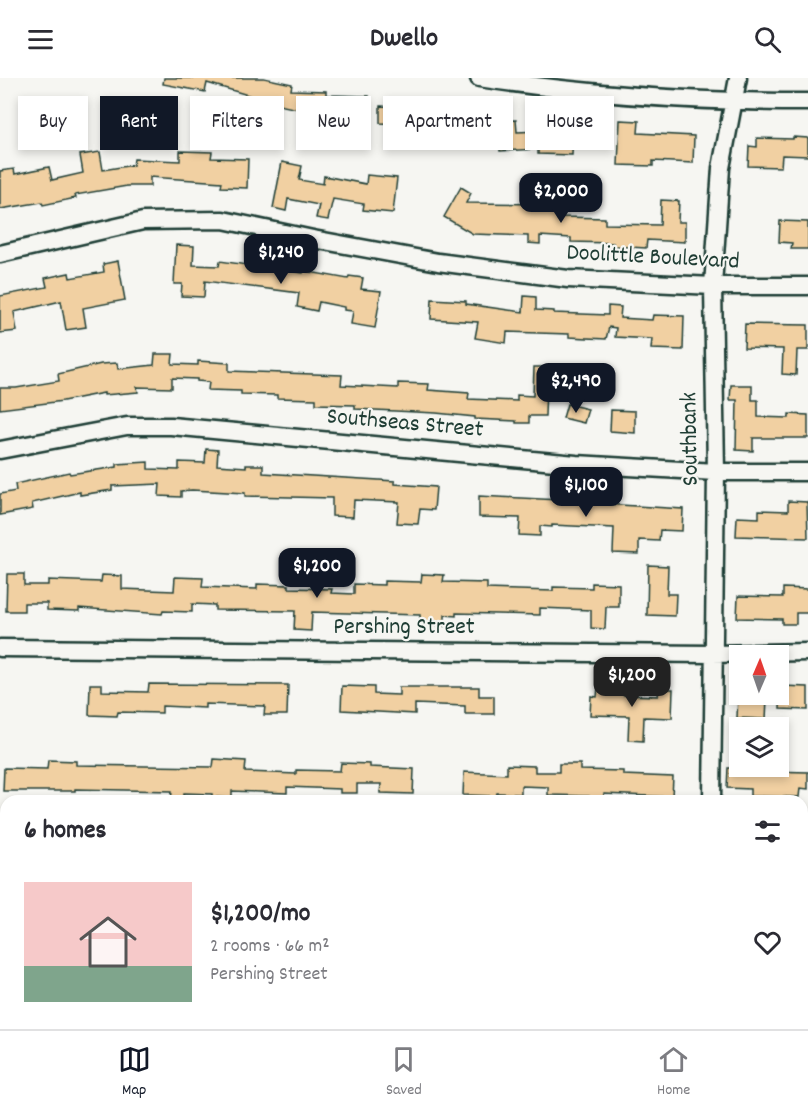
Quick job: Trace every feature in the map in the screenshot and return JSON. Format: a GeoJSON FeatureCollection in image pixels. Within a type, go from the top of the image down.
{"type":"FeatureCollection","features":[{"type":"Feature","properties":{"kind":"street"},"geometry":{"type":"LineString","coordinates":[[479,78],[594,93],[732,102],[808,102]]}},
{"type":"Feature","properties":{"kind":"street","name":"Southbank"},"geometry":{"type":"LineString","coordinates":[[712,795],[716,472],[713,286],[720,177],[738,78]]}},
{"type":"Feature","properties":{"kind":"street","name":"Doolittle Boulevard"},"geometry":{"type":"LineString","coordinates":[[0,254],[142,221],[223,220],[438,262],[568,279],[713,286],[808,286]]}},
{"type":"Feature","properties":{"kind":"street","name":"Southseas Street"},"geometry":{"type":"LineString","coordinates":[[0,450],[127,426],[171,426],[576,464],[716,472],[808,472]]}},
{"type":"Feature","properties":{"kind":"street","name":"Pershing Street"},"geometry":{"type":"LineString","coordinates":[[0,648],[712,654],[808,652]]}},
{"type":"Feature","properties":{"kind":"building"},"geometry":{"type":"Polygon","coordinates":[[[164,78],[264,78],[292,84],[291,90],[326,91],[326,95],[369,96],[296,96],[296,109],[284,106],[284,96],[252,96],[207,83],[205,92],[163,84],[164,78]]]}},
{"type":"Feature","properties":{"kind":"building"},"geometry":{"type":"Polygon","coordinates":[[[380,106],[383,106],[383,123],[380,123],[380,106]]]}},
{"type":"Feature","properties":{"kind":"building"},"geometry":{"type":"Polygon","coordinates":[[[513,120],[516,120],[517,132],[525,132],[525,150],[500,151],[513,150],[513,120]]]}},
{"type":"Feature","properties":{"kind":"building"},"geometry":{"type":"Polygon","coordinates":[[[620,120],[639,121],[638,133],[694,136],[693,163],[653,161],[653,166],[618,165],[620,120]]]}},
{"type":"Feature","properties":{"kind":"building"},"geometry":{"type":"Polygon","coordinates":[[[793,137],[808,138],[808,156],[782,155],[781,167],[748,166],[749,146],[757,147],[757,138],[793,139],[793,137]]]}},
{"type":"Feature","properties":{"kind":"building"},"geometry":{"type":"Polygon","coordinates":[[[538,150],[572,150],[572,155],[538,154],[538,150]]]}},
{"type":"Feature","properties":{"kind":"building"},"geometry":{"type":"Polygon","coordinates":[[[180,151],[212,152],[211,158],[248,159],[247,188],[221,187],[222,182],[150,177],[150,186],[127,186],[75,195],[76,198],[43,205],[42,202],[0,209],[0,171],[14,169],[15,174],[49,167],[52,180],[83,173],[80,155],[100,152],[103,170],[133,165],[134,159],[180,161],[180,151]]]}},
{"type":"Feature","properties":{"kind":"building"},"geometry":{"type":"Polygon","coordinates":[[[282,162],[302,166],[299,180],[323,184],[324,176],[366,184],[367,175],[397,178],[393,213],[363,210],[364,204],[333,199],[328,220],[316,218],[319,205],[288,199],[286,211],[273,208],[282,162]]]}},
{"type":"Feature","properties":{"kind":"building"},"geometry":{"type":"Polygon","coordinates":[[[461,187],[471,193],[466,203],[550,204],[549,210],[564,211],[563,217],[605,218],[605,224],[660,225],[661,200],[679,201],[678,222],[685,222],[685,242],[647,240],[646,248],[613,246],[613,243],[571,242],[571,238],[540,236],[540,244],[528,243],[528,236],[473,234],[444,217],[461,187]]]}},
{"type":"Feature","properties":{"kind":"building"},"geometry":{"type":"Polygon","coordinates":[[[780,221],[808,222],[808,249],[791,249],[792,243],[779,242],[780,221]]]}},
{"type":"Feature","properties":{"kind":"building"},"geometry":{"type":"Polygon","coordinates":[[[176,245],[194,246],[193,265],[219,266],[220,261],[348,279],[349,276],[363,278],[361,289],[381,291],[375,328],[351,324],[353,311],[344,310],[344,307],[319,302],[317,311],[297,307],[299,293],[205,281],[204,297],[181,296],[182,284],[174,284],[176,245]]]}},
{"type":"Feature","properties":{"kind":"building"},"geometry":{"type":"Polygon","coordinates":[[[118,261],[125,300],[83,308],[86,327],[66,330],[61,301],[14,312],[17,331],[0,333],[0,296],[47,287],[45,278],[69,273],[70,278],[104,272],[103,264],[118,261]]]}},
{"type":"Feature","properties":{"kind":"building"},"geometry":{"type":"Polygon","coordinates":[[[524,296],[536,297],[536,310],[554,311],[554,313],[608,315],[608,306],[621,307],[620,318],[652,320],[653,315],[684,316],[683,350],[651,349],[652,339],[615,337],[616,328],[609,327],[606,339],[569,337],[569,334],[507,332],[506,343],[475,338],[478,322],[431,319],[432,299],[466,301],[466,304],[523,312],[524,296]]]}},
{"type":"Feature","properties":{"kind":"building"},"geometry":{"type":"Polygon","coordinates":[[[745,324],[808,325],[808,350],[797,350],[796,375],[782,374],[783,349],[744,348],[745,324]]]}},
{"type":"Feature","properties":{"kind":"building"},"geometry":{"type":"Polygon","coordinates":[[[155,354],[173,354],[172,364],[198,365],[198,361],[229,363],[229,371],[342,375],[341,385],[398,388],[398,383],[429,384],[428,390],[469,393],[468,399],[517,401],[517,395],[533,396],[534,367],[556,367],[555,386],[546,386],[545,416],[529,416],[529,423],[436,413],[355,409],[355,405],[316,404],[316,399],[277,398],[277,395],[208,390],[209,382],[172,378],[172,388],[137,387],[138,392],[104,395],[104,393],[0,409],[0,388],[16,388],[59,381],[58,374],[101,364],[117,363],[118,369],[154,365],[155,354]]]}},
{"type":"Feature","properties":{"kind":"building"},"geometry":{"type":"Polygon","coordinates":[[[731,385],[752,385],[752,400],[758,400],[758,417],[789,418],[789,414],[808,415],[808,438],[753,438],[753,451],[736,450],[737,400],[730,400],[731,385]]]}},
{"type":"Feature","properties":{"kind":"building"},"geometry":{"type":"Polygon","coordinates":[[[567,404],[588,409],[584,423],[563,418],[567,404]]]}},
{"type":"Feature","properties":{"kind":"building"},"geometry":{"type":"Polygon","coordinates":[[[611,410],[635,411],[635,433],[610,431],[611,410]]]}},
{"type":"Feature","properties":{"kind":"building"},"geometry":{"type":"Polygon","coordinates":[[[206,449],[218,450],[217,465],[246,467],[246,465],[263,465],[263,473],[395,481],[395,484],[436,487],[434,510],[420,509],[418,524],[397,523],[399,502],[354,500],[353,517],[332,516],[332,498],[245,496],[245,493],[192,490],[181,491],[181,497],[159,496],[160,484],[112,486],[112,490],[80,495],[80,492],[32,503],[33,509],[0,515],[0,494],[16,491],[15,484],[69,472],[70,474],[117,467],[117,464],[148,462],[148,469],[179,470],[179,462],[205,463],[206,449]]]}},
{"type":"Feature","properties":{"kind":"building"},"geometry":{"type":"Polygon","coordinates":[[[561,490],[573,491],[573,502],[683,509],[682,531],[660,530],[659,541],[639,540],[639,554],[613,553],[614,528],[552,525],[552,527],[540,526],[540,536],[519,535],[520,518],[479,517],[479,496],[560,500],[561,490]]]}},
{"type":"Feature","properties":{"kind":"building"},"geometry":{"type":"Polygon","coordinates":[[[788,501],[807,502],[808,538],[736,536],[737,517],[759,518],[759,510],[788,511],[788,501]]]}},
{"type":"Feature","properties":{"kind":"building"},"geometry":{"type":"Polygon","coordinates":[[[648,565],[668,566],[667,594],[676,594],[675,616],[647,615],[648,565]]]}},
{"type":"Feature","properties":{"kind":"building"},"geometry":{"type":"Polygon","coordinates":[[[7,574],[24,574],[24,585],[48,585],[48,580],[101,582],[102,575],[122,576],[122,589],[174,591],[175,577],[203,578],[202,587],[257,589],[257,584],[289,585],[289,588],[332,589],[331,593],[354,594],[354,584],[384,585],[384,581],[421,582],[422,574],[444,575],[443,582],[487,583],[487,589],[553,591],[553,587],[592,588],[592,583],[619,584],[619,607],[606,607],[605,629],[591,628],[591,610],[540,608],[540,615],[456,613],[456,616],[445,615],[445,626],[420,625],[420,615],[312,612],[311,631],[294,630],[295,611],[215,610],[215,605],[192,604],[192,612],[163,611],[162,614],[79,608],[79,611],[47,610],[47,603],[24,603],[24,611],[6,611],[7,574]]]}},
{"type":"Feature","properties":{"kind":"building"},"geometry":{"type":"Polygon","coordinates":[[[783,588],[808,589],[808,613],[796,613],[796,624],[782,624],[782,619],[737,618],[738,596],[783,597],[783,588]]]}},
{"type":"Feature","properties":{"kind":"building"},"geometry":{"type":"Polygon","coordinates":[[[90,684],[102,684],[102,691],[148,692],[149,684],[288,685],[287,715],[264,715],[265,706],[205,704],[205,708],[162,706],[162,713],[118,712],[117,716],[89,715],[90,684]]]}},
{"type":"Feature","properties":{"kind":"building"},"geometry":{"type":"Polygon","coordinates":[[[342,686],[374,687],[374,694],[399,695],[399,687],[479,687],[479,696],[494,696],[494,714],[465,714],[465,706],[415,704],[415,714],[341,710],[342,686]]]}},
{"type":"Feature","properties":{"kind":"building"},"geometry":{"type":"Polygon","coordinates":[[[789,686],[808,687],[808,710],[780,709],[780,705],[789,705],[789,686]]]}},
{"type":"Feature","properties":{"kind":"building"},"geometry":{"type":"Polygon","coordinates":[[[598,687],[623,687],[623,695],[658,696],[659,689],[673,689],[672,718],[644,717],[643,741],[628,740],[629,716],[590,715],[591,696],[597,697],[598,687]]]}},
{"type":"Feature","properties":{"kind":"building"},"geometry":{"type":"Polygon","coordinates":[[[738,705],[767,705],[766,717],[737,717],[738,705]]]}},
{"type":"Feature","properties":{"kind":"building"},"geometry":{"type":"Polygon","coordinates":[[[214,759],[246,761],[245,772],[296,774],[296,770],[340,771],[341,763],[414,769],[413,794],[380,793],[381,784],[357,784],[357,793],[340,793],[340,789],[287,787],[287,793],[232,791],[232,795],[184,793],[184,795],[172,795],[172,791],[75,789],[75,791],[3,791],[4,768],[47,769],[48,760],[76,761],[76,765],[213,767],[214,759]]]}},
{"type":"Feature","properties":{"kind":"building"},"geometry":{"type":"Polygon","coordinates":[[[559,764],[580,764],[580,770],[623,771],[623,775],[673,777],[672,795],[548,795],[548,787],[521,786],[521,794],[463,795],[464,772],[507,774],[507,765],[535,766],[535,772],[559,772],[559,764]]]}},
{"type":"Feature","properties":{"kind":"building"},"geometry":{"type":"Polygon","coordinates":[[[728,768],[729,777],[789,777],[789,772],[808,772],[808,789],[800,788],[799,795],[750,795],[750,789],[727,788],[728,768]]]}}]}
